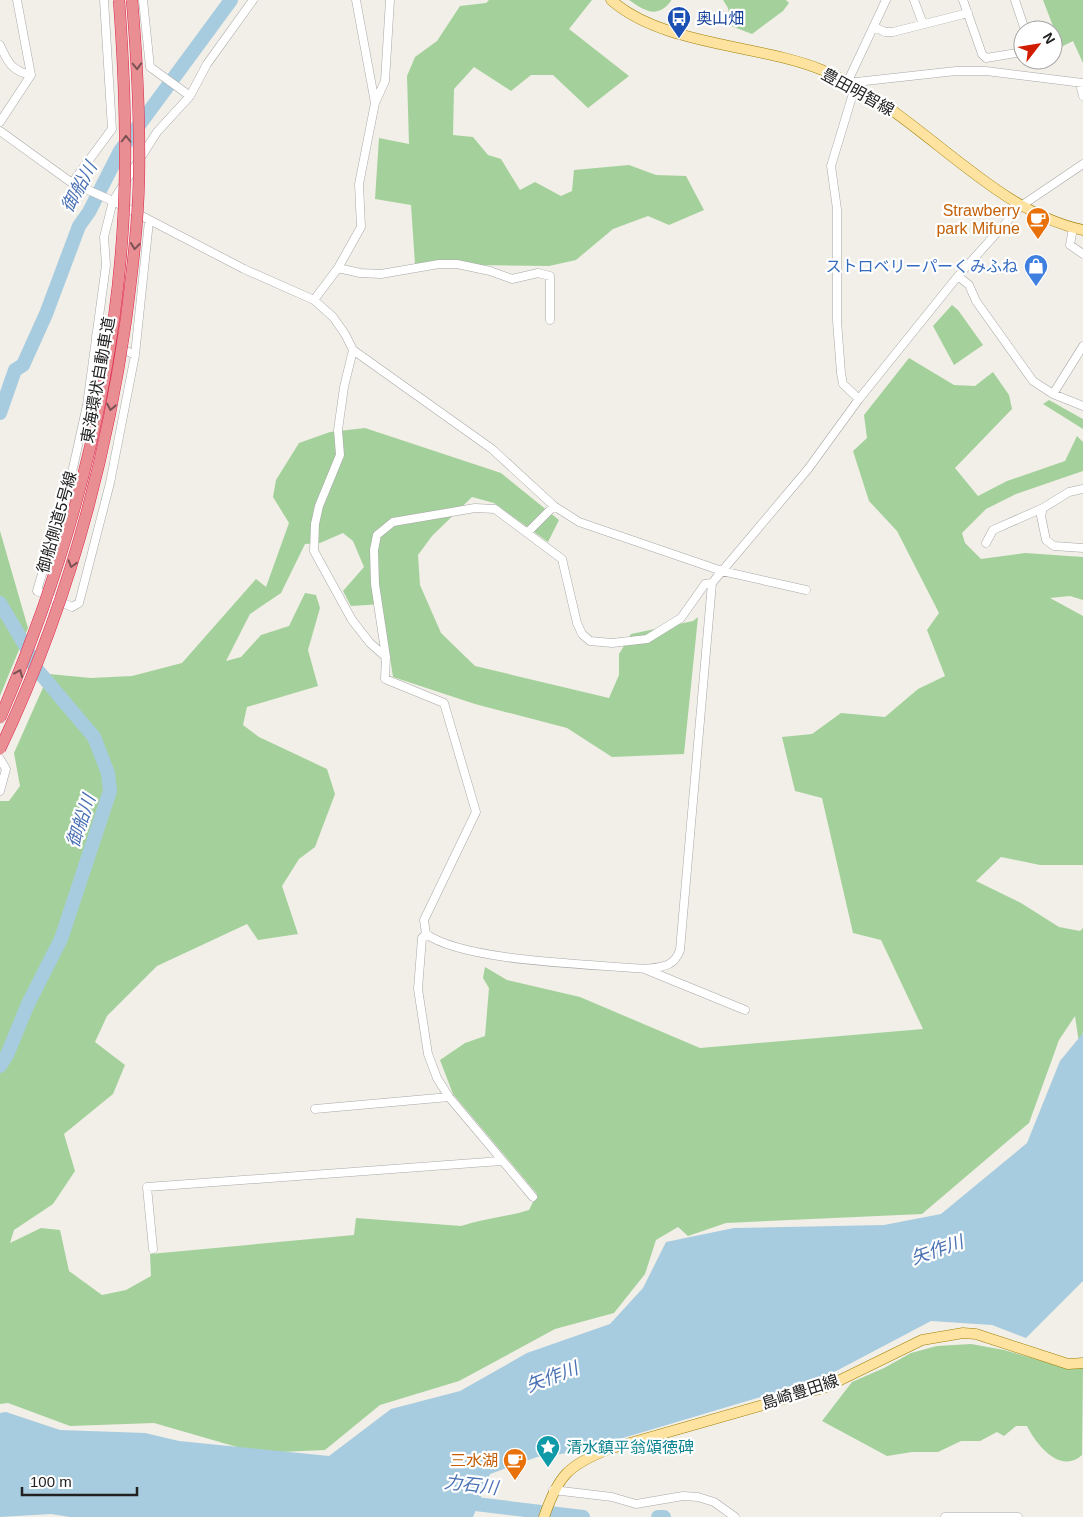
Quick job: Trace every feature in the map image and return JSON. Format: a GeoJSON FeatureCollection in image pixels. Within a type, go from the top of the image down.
{"type":"FeatureCollection","features":[{"type":"Feature","properties":{"kind":"highway","name":"東海環状自動車道"},"geometry":{"type":"LineString","coordinates":[[0,718],[32,640],[58,565],[86,462],[104,376],[116,292],[124,208],[126,86],[119,0]]}},
{"type":"Feature","properties":{"kind":"highway","name":"東海環状自動車道"},"geometry":{"type":"LineString","coordinates":[[0,749],[47,638],[70,570],[99,466],[117,377],[132,275],[139,178],[139,106],[132,0]]}},
{"type":"Feature","properties":{"kind":"main road","name":"豊田明智線"},"geometry":{"type":"LineString","coordinates":[[611,0],[646,22],[724,44],[772,54],[822,70],[888,105],[1021,206],[1078,229]]}},
{"type":"Feature","properties":{"kind":"main road","name":"島崎豊田線"},"geometry":{"type":"LineString","coordinates":[[544,1517],[553,1491],[568,1471],[586,1458],[609,1449],[826,1387],[922,1340],[964,1333],[976,1334],[1068,1364],[1083,1363]]}},
{"type":"Feature","properties":{"kind":"street"},"geometry":{"type":"LineString","coordinates":[[0,122],[31,75],[16,0]]}},
{"type":"Feature","properties":{"kind":"street"},"geometry":{"type":"LineString","coordinates":[[72,183],[112,129],[104,0]]}},
{"type":"Feature","properties":{"kind":"street"},"geometry":{"type":"LineString","coordinates":[[143,0],[150,67],[187,95]]}},
{"type":"Feature","properties":{"kind":"street","name":"御船側道5号線"},"geometry":{"type":"LineString","coordinates":[[148,221],[135,355],[110,483],[79,604],[72,607],[37,591],[72,468],[87,405],[106,265],[104,237],[111,201],[157,132],[187,95],[253,0]]}},
{"type":"Feature","properties":{"kind":"street"},"geometry":{"type":"LineString","coordinates":[[356,0],[375,103]]}},
{"type":"Feature","properties":{"kind":"street"},"geometry":{"type":"LineString","coordinates":[[314,300],[338,268],[361,227],[359,184],[375,103],[385,81],[390,0]]}},
{"type":"Feature","properties":{"kind":"street"},"geometry":{"type":"LineString","coordinates":[[859,399],[843,384],[841,373],[837,321],[837,209],[831,166],[851,85],[886,0]]}},
{"type":"Feature","properties":{"kind":"street"},"geometry":{"type":"LineString","coordinates":[[914,0],[923,24]]}},
{"type":"Feature","properties":{"kind":"street"},"geometry":{"type":"LineString","coordinates":[[963,0],[982,54],[986,58],[1013,54]]}},
{"type":"Feature","properties":{"kind":"street"},"geometry":{"type":"LineString","coordinates":[[1014,0],[1021,20]]}},
{"type":"Feature","properties":{"kind":"street"},"geometry":{"type":"LineString","coordinates":[[874,27],[884,32],[892,32],[968,13]]}},
{"type":"Feature","properties":{"kind":"street"},"geometry":{"type":"LineString","coordinates":[[108,49],[146,40]]}},
{"type":"Feature","properties":{"kind":"street"},"geometry":{"type":"LineString","coordinates":[[0,46],[12,66],[19,73],[31,75]]}},
{"type":"Feature","properties":{"kind":"street"},"geometry":{"type":"LineString","coordinates":[[851,85],[956,71],[986,72],[1081,84],[1083,96]]}},
{"type":"Feature","properties":{"kind":"street"},"geometry":{"type":"LineString","coordinates":[[0,131],[72,183],[244,269],[314,300],[333,317],[353,350],[492,449],[554,506],[579,522],[722,570],[806,590]]}},
{"type":"Feature","properties":{"kind":"street"},"geometry":{"type":"LineString","coordinates":[[712,583],[705,584],[681,618],[648,639],[612,643],[590,641],[582,634],[577,623],[562,559],[495,509],[475,508],[392,522],[377,535],[374,550],[375,584],[386,657],[385,680],[444,703],[476,812],[424,920],[426,934],[437,942],[493,956],[645,969],[671,964],[677,958],[680,950],[712,583],[808,469],[859,399],[958,276],[1021,206],[1083,164]]}},
{"type":"Feature","properties":{"kind":"street"},"geometry":{"type":"LineString","coordinates":[[1078,229],[1070,246],[1083,254]]}},
{"type":"Feature","properties":{"kind":"street"},"geometry":{"type":"LineString","coordinates":[[338,268],[360,274],[380,274],[439,264],[457,264],[490,271],[512,279],[538,273],[550,276],[550,320]]}},
{"type":"Feature","properties":{"kind":"street"},"geometry":{"type":"LineString","coordinates":[[958,276],[969,285],[976,301],[1034,381],[1053,394],[1083,406]]}},
{"type":"Feature","properties":{"kind":"street"},"geometry":{"type":"LineString","coordinates":[[96,336],[135,355]]}},
{"type":"Feature","properties":{"kind":"street"},"geometry":{"type":"LineString","coordinates":[[1053,394],[1083,346]]}},
{"type":"Feature","properties":{"kind":"street"},"geometry":{"type":"LineString","coordinates":[[353,350],[344,387],[338,430],[340,455],[315,524],[314,550],[352,620],[370,643],[386,657]]}},
{"type":"Feature","properties":{"kind":"street"},"geometry":{"type":"LineString","coordinates":[[72,468],[110,483]]}},
{"type":"Feature","properties":{"kind":"street"},"geometry":{"type":"LineString","coordinates":[[986,543],[994,530],[1043,508],[1070,492],[1083,489]]}},
{"type":"Feature","properties":{"kind":"street"},"geometry":{"type":"LineString","coordinates":[[527,533],[554,506]]}},
{"type":"Feature","properties":{"kind":"street"},"geometry":{"type":"LineString","coordinates":[[1043,508],[1041,516],[1046,540],[1054,546],[1083,548]]}},
{"type":"Feature","properties":{"kind":"street"},"geometry":{"type":"LineString","coordinates":[[0,759],[6,770],[0,790]]}},
{"type":"Feature","properties":{"kind":"street"},"geometry":{"type":"LineString","coordinates":[[426,934],[422,938],[418,989],[428,1054],[437,1078],[449,1098],[533,1197]]}},
{"type":"Feature","properties":{"kind":"street"},"geometry":{"type":"LineString","coordinates":[[645,969],[745,1010]]}},
{"type":"Feature","properties":{"kind":"street"},"geometry":{"type":"LineString","coordinates":[[314,1109],[449,1098]]}},
{"type":"Feature","properties":{"kind":"street"},"geometry":{"type":"LineString","coordinates":[[153,1249],[147,1187],[501,1161]]}},
{"type":"Feature","properties":{"kind":"street"},"geometry":{"type":"LineString","coordinates":[[553,1491],[612,1497],[636,1504],[683,1496],[698,1497],[714,1502],[735,1517]]}},
{"type":"Feature","properties":{"kind":"street"},"geometry":{"type":"LineString","coordinates":[[945,1517],[1018,1517]]}},
{"type":"Feature","properties":{"kind":"green space"},"geometry":{"type":"Polygon","coordinates":[[[489,0],[592,0],[569,29],[629,76],[588,108],[553,75],[531,75],[511,91],[474,67],[454,89],[453,135],[473,137],[488,155],[501,159],[520,190],[535,182],[561,196],[572,191],[574,170],[629,165],[656,175],[686,176],[704,210],[669,225],[648,216],[613,229],[576,260],[549,266],[415,264],[411,205],[375,199],[379,138],[409,144],[407,76],[415,57],[437,41],[460,6],[486,3],[489,0]]]}},
{"type":"Feature","properties":{"kind":"green space"},"geometry":{"type":"Polygon","coordinates":[[[629,0],[671,1],[661,10],[651,11],[629,0]]]}},
{"type":"Feature","properties":{"kind":"green space"},"geometry":{"type":"Polygon","coordinates":[[[723,0],[786,0],[789,3],[783,11],[752,34],[731,26],[728,8],[723,0]]]}},
{"type":"Feature","properties":{"kind":"green space"},"geometry":{"type":"Polygon","coordinates":[[[1043,0],[1083,0],[1083,63],[1073,41],[1063,46],[1063,20],[1051,20],[1043,0]]]}},
{"type":"Feature","properties":{"kind":"green space"},"geometry":{"type":"Polygon","coordinates":[[[952,305],[958,310],[983,345],[954,365],[933,326],[952,305]]]}},
{"type":"Feature","properties":{"kind":"green space"},"geometry":{"type":"Polygon","coordinates":[[[909,358],[954,385],[975,386],[993,372],[1009,395],[1012,409],[955,468],[978,496],[1007,481],[1065,461],[1077,436],[1083,442],[1083,471],[1016,494],[986,509],[962,533],[965,543],[981,559],[1025,553],[1083,557],[1083,600],[1070,596],[1050,598],[1083,616],[1083,865],[1040,865],[1001,857],[976,881],[1021,903],[1059,927],[1080,931],[1083,928],[1083,1032],[1079,1043],[1075,1016],[1059,1040],[1029,1123],[922,1214],[726,1223],[688,1236],[678,1227],[656,1240],[645,1274],[614,1313],[555,1329],[459,1381],[380,1405],[325,1450],[258,1453],[154,1423],[70,1426],[8,1403],[0,1404],[0,801],[9,801],[20,786],[14,753],[49,674],[91,678],[132,676],[182,663],[256,579],[266,587],[289,523],[273,497],[276,480],[299,443],[330,432],[365,428],[501,473],[559,520],[548,542],[494,503],[472,497],[432,536],[418,555],[420,585],[441,633],[475,666],[609,698],[619,675],[619,654],[631,634],[693,621],[698,617],[684,754],[612,757],[567,728],[475,704],[393,677],[382,604],[351,606],[343,591],[364,567],[353,541],[343,533],[320,543],[305,544],[281,593],[250,614],[226,661],[241,657],[261,635],[289,626],[305,593],[316,595],[320,608],[308,650],[318,686],[247,707],[243,725],[259,737],[327,769],[335,794],[315,847],[299,859],[282,886],[298,934],[258,940],[247,924],[157,966],[107,1016],[95,1042],[125,1065],[113,1094],[64,1134],[75,1171],[53,1204],[14,1230],[10,1243],[41,1228],[60,1230],[69,1271],[102,1295],[126,1290],[151,1276],[150,1254],[354,1235],[356,1218],[461,1226],[529,1210],[537,1194],[453,1094],[440,1060],[465,1043],[485,1036],[489,988],[483,978],[485,967],[507,980],[580,997],[700,1048],[923,1029],[881,940],[853,933],[822,798],[795,791],[782,737],[812,734],[841,713],[885,717],[918,689],[945,676],[927,630],[939,613],[897,531],[869,501],[853,451],[867,438],[864,415],[909,358]]]}},
{"type":"Feature","properties":{"kind":"green space"},"geometry":{"type":"Polygon","coordinates":[[[1049,400],[1083,419],[1083,429],[1043,404],[1049,400]]]}},
{"type":"Feature","properties":{"kind":"green space"},"geometry":{"type":"Polygon","coordinates":[[[0,531],[28,628],[0,696],[0,602],[2,600],[0,595],[0,531]]]}},
{"type":"Feature","properties":{"kind":"green space"},"geometry":{"type":"Polygon","coordinates":[[[971,1344],[1004,1350],[1067,1368],[1083,1368],[1082,1455],[1074,1460],[1065,1461],[1057,1459],[1050,1455],[1036,1441],[1027,1426],[1016,1426],[1004,1436],[997,1432],[980,1441],[961,1441],[938,1452],[912,1452],[887,1456],[822,1421],[852,1382],[884,1368],[911,1353],[937,1346],[971,1344]]]}},
{"type":"Feature","properties":{"kind":"water","name":"矢作川"},"geometry":{"type":"Polygon","coordinates":[[[1083,1033],[1083,1281],[1026,1338],[992,1325],[931,1321],[821,1379],[576,1452],[537,1457],[490,1474],[473,1517],[70,1517],[51,1514],[0,1517],[0,1413],[6,1412],[60,1430],[145,1433],[179,1441],[329,1456],[391,1409],[460,1391],[527,1353],[610,1324],[643,1288],[666,1242],[734,1228],[884,1225],[941,1214],[1027,1143],[1060,1061],[1083,1033]]]}},
{"type":"Feature","properties":{"kind":"waterway","name":"御船川"},"geometry":{"type":"LineString","coordinates":[[0,413],[15,370],[23,365],[46,314],[79,226],[89,212],[120,151],[231,0]]}},
{"type":"Feature","properties":{"kind":"waterway","name":"御船川"},"geometry":{"type":"LineString","coordinates":[[0,603],[26,647],[34,666],[94,737],[108,773],[110,791],[61,939],[28,1004],[7,1055],[0,1066]]}},
{"type":"Feature","properties":{"kind":"waterway","name":"力石川"},"geometry":{"type":"LineString","coordinates":[[459,1502],[583,1517]]}},
{"type":"Feature","properties":{"kind":"waterway","name":"力石川"},"geometry":{"type":"LineString","coordinates":[[658,1517],[664,1517]]}},
{"type":"Feature","properties":{"kind":"place","name":"奥山畑"},"geometry":{"type":"Point","coordinates":[679,39]}},
{"type":"Feature","properties":{"kind":"place","name":"Strawberry park Mifune"},"geometry":{"type":"Point","coordinates":[1038,240]}},
{"type":"Feature","properties":{"kind":"place","name":"ストロベリーパーくみふね"},"geometry":{"type":"Point","coordinates":[1036,287]}},
{"type":"Feature","properties":{"kind":"place","name":"清水鎮平翁頌徳碑"},"geometry":{"type":"Point","coordinates":[548,1468]}},
{"type":"Feature","properties":{"kind":"place","name":"三水湖"},"geometry":{"type":"Point","coordinates":[515,1481]}}]}
